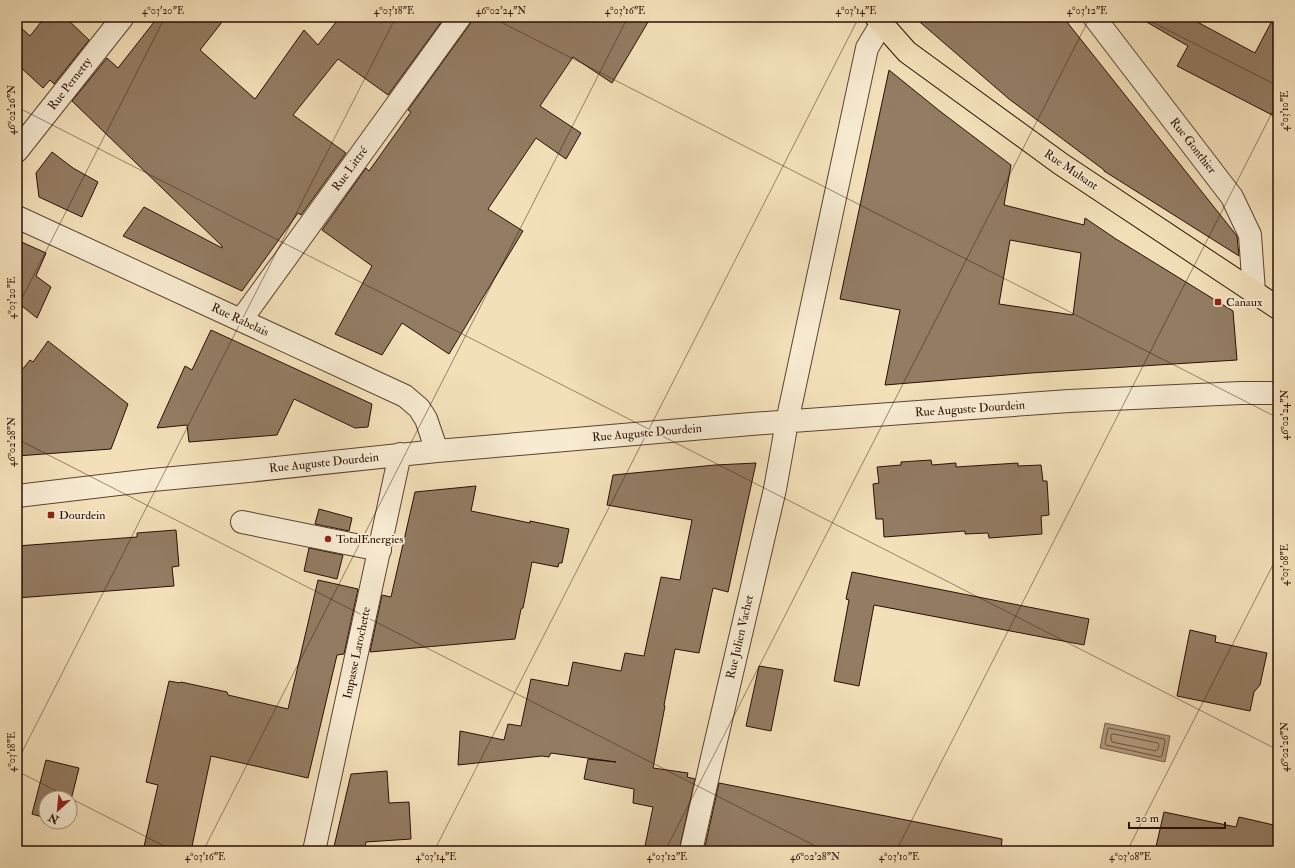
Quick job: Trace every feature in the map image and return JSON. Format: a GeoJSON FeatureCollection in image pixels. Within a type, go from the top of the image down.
{"type":"FeatureCollection","features":[{"type":"Feature","properties":{"kind":"main road","name":"Rue Mulsant"},"geometry":{"type":"LineString","coordinates":[[879,20],[908,52],[1062,164],[1278,308]]}},
{"type":"Feature","properties":{"kind":"street","name":"Rue Pernetty"},"geometry":{"type":"LineString","coordinates":[[17,151],[123,17]]}},
{"type":"Feature","properties":{"kind":"street","name":"Rue Littré"},"geometry":{"type":"LineString","coordinates":[[241,320],[460,17]]}},
{"type":"Feature","properties":{"kind":"street","name":"Rue Gonthier"},"geometry":{"type":"LineString","coordinates":[[1094,17],[1232,197],[1250,235],[1254,292]]}},
{"type":"Feature","properties":{"kind":"street","name":"Rue Julien Vachet"},"geometry":{"type":"LineString","coordinates":[[691,851],[775,489],[787,422],[867,48],[879,20]]}},
{"type":"Feature","properties":{"kind":"street","name":"Rue Rabelais"},"geometry":{"type":"LineString","coordinates":[[17,217],[405,396],[419,408],[426,419],[437,450]]}},
{"type":"Feature","properties":{"kind":"street","name":"Rue Auguste Dourdein"},"geometry":{"type":"LineString","coordinates":[[17,496],[152,480],[437,450],[751,424],[1069,401],[1241,393],[1278,393]]}},
{"type":"Feature","properties":{"kind":"street","name":"Impasse Larochette"},"geometry":{"type":"LineString","coordinates":[[314,851],[400,454]]}},
{"type":"Feature","properties":{"kind":"street"},"geometry":{"type":"LineString","coordinates":[[242,522],[380,550]]}},
{"type":"Feature","properties":{"kind":"water"},"geometry":{"type":"Polygon","coordinates":[[[1105,723],[1170,736],[1165,762],[1100,748],[1105,723]]]}},
{"type":"Feature","properties":{"kind":"building"},"geometry":{"type":"Polygon","coordinates":[[[45,17],[65,17],[89,40],[54,84],[50,80],[43,88],[17,64],[17,24],[30,36],[45,17]]]}},
{"type":"Feature","properties":{"kind":"building"},"geometry":{"type":"Polygon","coordinates":[[[158,17],[226,17],[200,50],[255,99],[304,30],[318,45],[340,17],[445,17],[388,95],[338,59],[293,115],[346,153],[301,215],[298,213],[242,291],[123,236],[144,207],[222,248],[222,246],[72,101],[107,58],[118,68],[158,17]]]}},
{"type":"Feature","properties":{"kind":"building"},"geometry":{"type":"Polygon","coordinates":[[[472,17],[651,17],[612,83],[573,57],[540,106],[581,133],[566,159],[536,138],[488,209],[523,231],[449,354],[402,323],[382,355],[335,334],[372,266],[322,230],[366,168],[369,171],[411,112],[408,110],[470,24],[472,17]]]}},
{"type":"Feature","properties":{"kind":"building"},"geometry":{"type":"Polygon","coordinates":[[[914,17],[1063,17],[1237,236],[1239,256],[1104,171],[1009,99],[914,17]]]}},
{"type":"Feature","properties":{"kind":"building"},"geometry":{"type":"Polygon","coordinates":[[[1138,17],[1188,17],[1255,53],[1274,17],[1278,17],[1278,118],[1177,66],[1188,46],[1138,17]]]}},
{"type":"Feature","properties":{"kind":"building"},"geometry":{"type":"Polygon","coordinates":[[[889,70],[1011,165],[1004,205],[1084,225],[1085,218],[1116,239],[1233,311],[1237,360],[1031,373],[885,385],[900,310],[840,299],[889,70]],[[1010,240],[999,304],[1073,315],[1081,253],[1010,240]]]}},
{"type":"Feature","properties":{"kind":"building"},"geometry":{"type":"Polygon","coordinates":[[[52,152],[73,168],[98,182],[82,217],[39,197],[36,173],[52,152]]]}},
{"type":"Feature","properties":{"kind":"building"},"geometry":{"type":"Polygon","coordinates":[[[17,240],[46,253],[36,276],[51,287],[37,318],[22,306],[17,318],[17,240]]]}},
{"type":"Feature","properties":{"kind":"building"},"geometry":{"type":"Polygon","coordinates":[[[211,330],[372,404],[368,427],[355,428],[294,399],[277,435],[189,442],[187,425],[157,428],[185,366],[192,370],[211,330]]]}},
{"type":"Feature","properties":{"kind":"building"},"geometry":{"type":"Polygon","coordinates":[[[48,341],[128,404],[111,449],[17,456],[17,376],[30,360],[33,362],[48,341]]]}},
{"type":"Feature","properties":{"kind":"building"},"geometry":{"type":"Polygon","coordinates":[[[931,460],[932,465],[956,463],[956,467],[1018,463],[1018,466],[1041,465],[1043,481],[1047,481],[1049,515],[1041,516],[1042,534],[989,538],[988,533],[965,534],[965,531],[884,537],[883,519],[876,519],[873,484],[879,483],[877,467],[901,465],[901,462],[931,460]]]}},
{"type":"Feature","properties":{"kind":"building"},"geometry":{"type":"Polygon","coordinates":[[[756,463],[728,592],[713,588],[699,653],[675,649],[653,768],[688,773],[687,777],[695,779],[679,851],[644,851],[653,807],[633,803],[634,789],[584,779],[588,759],[616,762],[551,753],[549,757],[542,756],[458,765],[460,731],[504,740],[508,724],[521,726],[531,679],[568,686],[573,662],[621,671],[625,653],[644,656],[661,577],[680,580],[692,520],[607,505],[613,475],[715,465],[756,463]]]}},
{"type":"Feature","properties":{"kind":"building"},"geometry":{"type":"Polygon","coordinates":[[[476,486],[471,511],[569,529],[562,563],[559,563],[558,567],[532,562],[515,639],[370,652],[382,595],[391,597],[415,492],[476,486]]]}},
{"type":"Feature","properties":{"kind":"building"},"geometry":{"type":"Polygon","coordinates":[[[319,509],[352,518],[349,531],[315,524],[319,509]]]}},
{"type":"Feature","properties":{"kind":"building"},"geometry":{"type":"Polygon","coordinates":[[[176,530],[179,566],[172,567],[174,586],[17,598],[17,546],[137,537],[137,533],[176,530]]]}},
{"type":"Feature","properties":{"kind":"building"},"geometry":{"type":"Polygon","coordinates":[[[309,548],[343,555],[337,579],[304,571],[309,548]]]}},
{"type":"Feature","properties":{"kind":"building"},"geometry":{"type":"Polygon","coordinates":[[[852,572],[1089,619],[1084,645],[874,605],[859,686],[834,681],[849,600],[846,599],[852,572]]]}},
{"type":"Feature","properties":{"kind":"building"},"geometry":{"type":"Polygon","coordinates":[[[318,580],[358,589],[344,654],[337,655],[308,778],[211,756],[191,851],[143,851],[158,785],[146,782],[169,681],[181,682],[227,692],[228,695],[288,709],[318,580]]]}},
{"type":"Feature","properties":{"kind":"building"},"geometry":{"type":"Polygon","coordinates":[[[1190,630],[1216,636],[1215,642],[1267,653],[1260,685],[1254,692],[1250,711],[1177,696],[1190,630]]]}},
{"type":"Feature","properties":{"kind":"building"},"geometry":{"type":"Polygon","coordinates":[[[759,666],[783,670],[771,731],[746,726],[759,666]]]}},
{"type":"Feature","properties":{"kind":"building"},"geometry":{"type":"Polygon","coordinates":[[[46,760],[79,768],[74,790],[38,790],[46,760]]]}},
{"type":"Feature","properties":{"kind":"building"},"geometry":{"type":"Polygon","coordinates":[[[387,771],[389,803],[409,802],[411,839],[366,842],[364,851],[333,851],[351,774],[387,771]]]}},
{"type":"Feature","properties":{"kind":"building"},"geometry":{"type":"Polygon","coordinates":[[[719,783],[1002,839],[1001,851],[704,851],[719,783]]]}},
{"type":"Feature","properties":{"kind":"building"},"geometry":{"type":"Polygon","coordinates":[[[38,791],[38,816],[32,814],[38,791]]]}},
{"type":"Feature","properties":{"kind":"building"},"geometry":{"type":"Polygon","coordinates":[[[1164,812],[1236,827],[1239,817],[1278,826],[1278,851],[1155,851],[1164,812]]]}},
{"type":"Feature","properties":{"kind":"place","name":"Canaux"},"geometry":{"type":"Point","coordinates":[1218,302]}},
{"type":"Feature","properties":{"kind":"place","name":"Dourdein"},"geometry":{"type":"Point","coordinates":[51,515]}},
{"type":"Feature","properties":{"kind":"place","name":"TotalEnergies"},"geometry":{"type":"Point","coordinates":[328,539]}}]}
